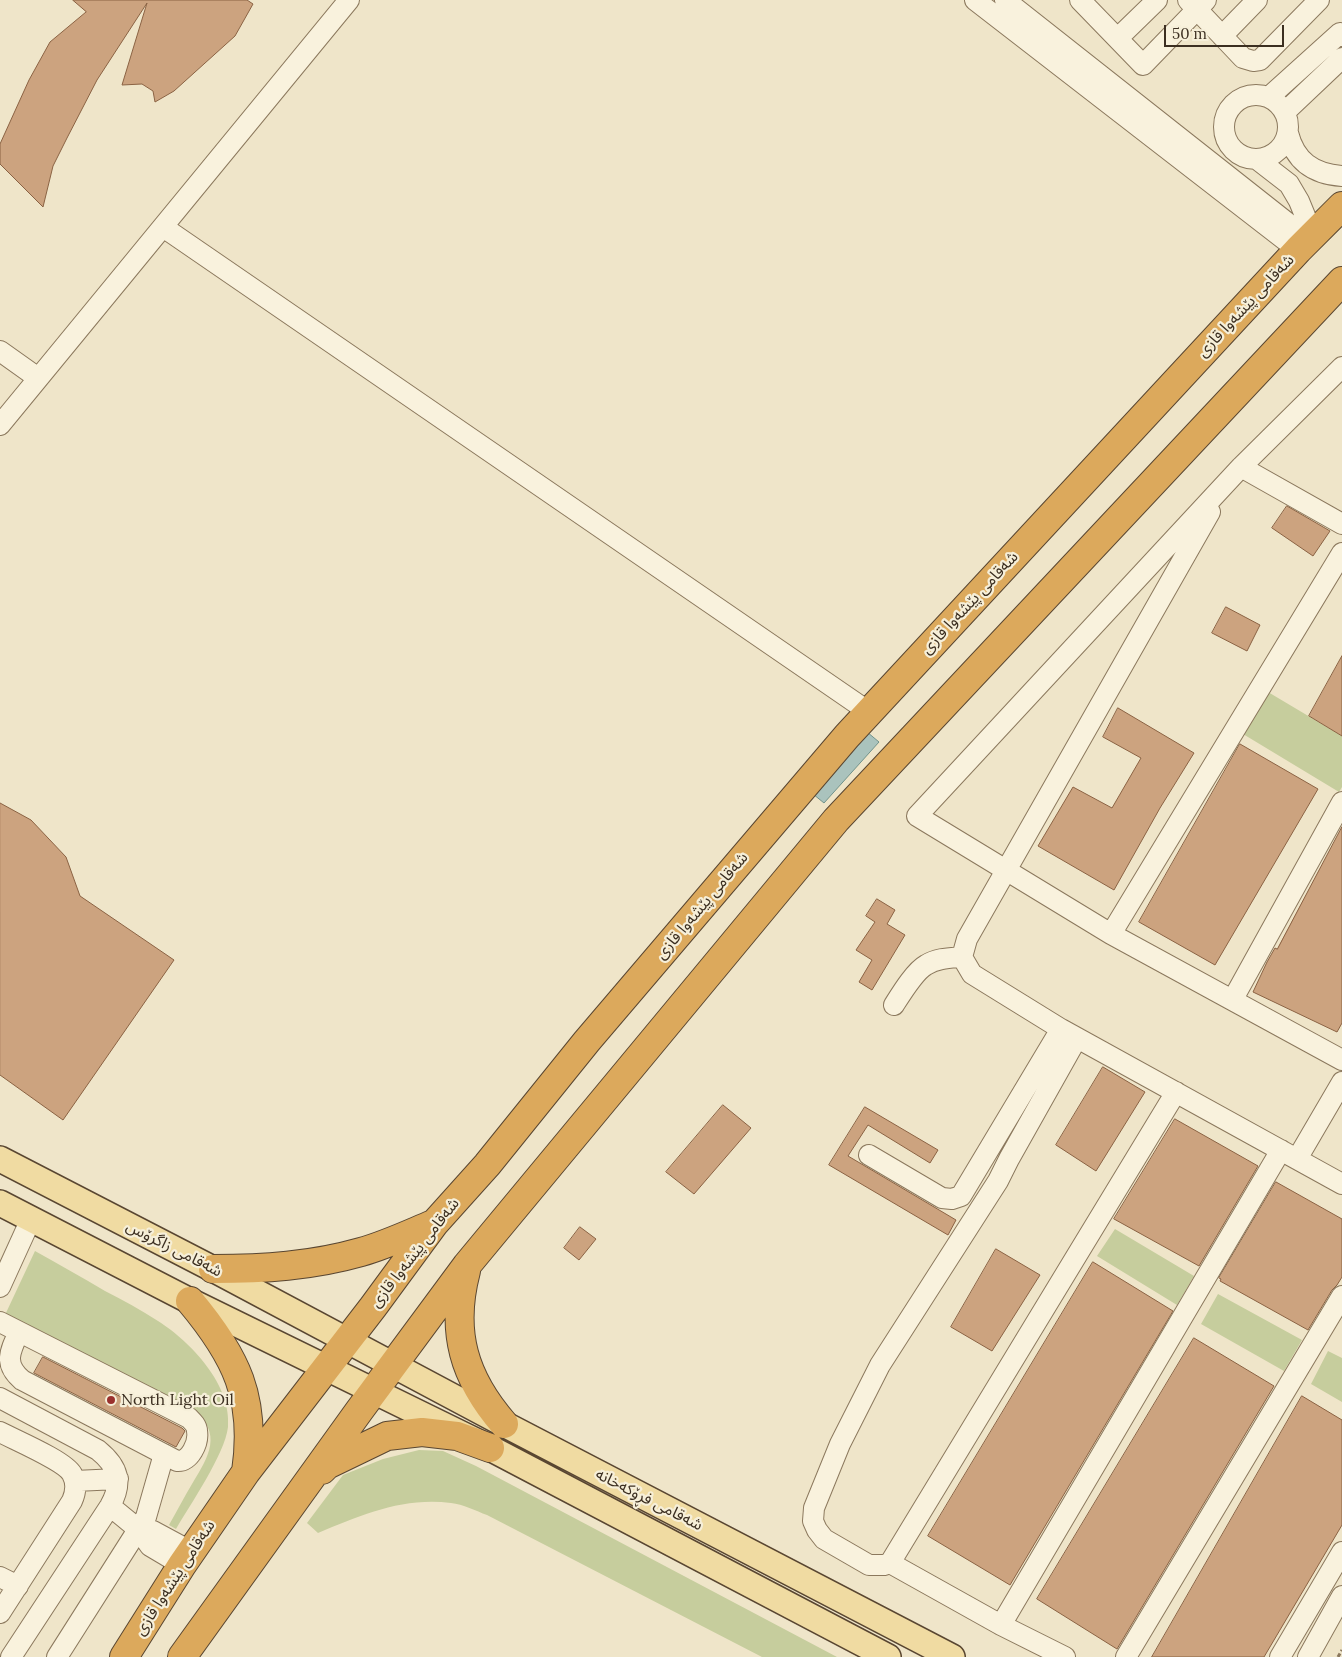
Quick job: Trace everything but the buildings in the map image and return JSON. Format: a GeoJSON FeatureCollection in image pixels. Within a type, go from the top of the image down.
{"type":"FeatureCollection","features":[{"type":"Feature","properties":{"kind":"highway","name":"شەقامی پێشەوا قازی"},"geometry":{"type":"LineString","coordinates":[[124,1657],[187,1558],[246,1472],[434,1224],[487,1165],[587,1041],[868,712],[1307,241],[1342,206]]}},
{"type":"Feature","properties":{"kind":"highway"},"geometry":{"type":"LineString","coordinates":[[182,1657],[467,1265],[836,820],[1342,281]]}},
{"type":"Feature","properties":{"kind":"highway"},"geometry":{"type":"LineString","coordinates":[[213,1269],[288,1267],[324,1261],[361,1252],[434,1224]]}},
{"type":"Feature","properties":{"kind":"highway"},"geometry":{"type":"LineString","coordinates":[[467,1265],[461,1291],[459,1318],[462,1344],[469,1370],[478,1389],[490,1408],[504,1424]]}},
{"type":"Feature","properties":{"kind":"highway"},"geometry":{"type":"LineString","coordinates":[[190,1301],[227,1350],[240,1378],[247,1407],[249,1455],[246,1472]]}},
{"type":"Feature","properties":{"kind":"highway"},"geometry":{"type":"LineString","coordinates":[[305,1487],[327,1465],[387,1436],[422,1432],[457,1436],[490,1448]]}},
{"type":"Feature","properties":{"kind":"main road","name":"شەقامی زاگرۆس"},"geometry":{"type":"LineString","coordinates":[[0,1159],[213,1269],[346,1341]]}},
{"type":"Feature","properties":{"kind":"main road"},"geometry":{"type":"LineString","coordinates":[[0,1203],[190,1301],[326,1368]]}},
{"type":"Feature","properties":{"kind":"main road","name":"شەقامی فڕۆکەخانە"},"geometry":{"type":"LineString","coordinates":[[346,1341],[952,1657]]}},
{"type":"Feature","properties":{"kind":"main road","name":"شەقامی فڕۆکەخانە"},"geometry":{"type":"LineString","coordinates":[[326,1368],[490,1448],[888,1657]]}},
{"type":"Feature","properties":{"kind":"street"},"geometry":{"type":"LineString","coordinates":[[0,425],[349,0]]}},
{"type":"Feature","properties":{"kind":"street"},"geometry":{"type":"LineString","coordinates":[[975,0],[1307,241]]}},
{"type":"Feature","properties":{"kind":"street"},"geometry":{"type":"LineString","coordinates":[[1005,0],[1294,228],[1307,241]]}},
{"type":"Feature","properties":{"kind":"street"},"geometry":{"type":"LineString","coordinates":[[1118,38],[1157,0]]}},
{"type":"Feature","properties":{"kind":"street"},"geometry":{"type":"LineString","coordinates":[[1222,36],[1257,0]]}},
{"type":"Feature","properties":{"kind":"street"},"geometry":{"type":"LineString","coordinates":[[1091,4],[1118,38],[1143,65],[1197,3],[1222,36],[1243,58],[1253,61],[1260,60],[1319,0]]}},
{"type":"Feature","properties":{"kind":"street"},"geometry":{"type":"LineString","coordinates":[[1269,97],[1341,33]]}},
{"type":"Feature","properties":{"kind":"street"},"geometry":{"type":"LineString","coordinates":[[1285,112],[1342,58]]}},
{"type":"Feature","properties":{"kind":"street"},"geometry":{"type":"LineString","coordinates":[[1288,133],[1278,152],[1258,160],[1247,159],[1230,147],[1225,138],[1223,127],[1225,116],[1230,107],[1238,100],[1258,95],[1269,97],[1278,103],[1285,112],[1291,146],[1300,158],[1314,169],[1328,175],[1342,176]]}},
{"type":"Feature","properties":{"kind":"street"},"geometry":{"type":"LineString","coordinates":[[1258,160],[1289,184],[1299,201],[1307,241]]}},
{"type":"Feature","properties":{"kind":"street"},"geometry":{"type":"LineString","coordinates":[[163,227],[868,712]]}},
{"type":"Feature","properties":{"kind":"street"},"geometry":{"type":"LineString","coordinates":[[0,351],[38,378]]}},
{"type":"Feature","properties":{"kind":"street"},"geometry":{"type":"LineString","coordinates":[[1341,1056],[1111,934],[917,816],[1234,475],[1342,367]]}},
{"type":"Feature","properties":{"kind":"street"},"geometry":{"type":"LineString","coordinates":[[1234,475],[1342,524]]}},
{"type":"Feature","properties":{"kind":"street"},"geometry":{"type":"LineString","coordinates":[[1234,475],[967,939],[962,957],[972,974],[1069,1033],[1342,1184]]}},
{"type":"Feature","properties":{"kind":"street"},"geometry":{"type":"LineString","coordinates":[[1111,934],[1342,553]]}},
{"type":"Feature","properties":{"kind":"street"},"geometry":{"type":"LineString","coordinates":[[1233,999],[1342,802]]}},
{"type":"Feature","properties":{"kind":"street"},"geometry":{"type":"LineString","coordinates":[[894,1005],[908,984],[926,965],[941,959],[962,957]]}},
{"type":"Feature","properties":{"kind":"street"},"geometry":{"type":"LineString","coordinates":[[869,1155],[942,1198],[952,1199],[961,1196],[1069,1033]]}},
{"type":"Feature","properties":{"kind":"street"},"geometry":{"type":"LineString","coordinates":[[1069,1033],[998,1182],[880,1365],[840,1444],[814,1508],[814,1521],[817,1530],[824,1539],[869,1565],[890,1563],[1176,1092]]}},
{"type":"Feature","properties":{"kind":"street"},"geometry":{"type":"LineString","coordinates":[[1001,1625],[1289,1155],[1342,1082]]}},
{"type":"Feature","properties":{"kind":"street"},"geometry":{"type":"LineString","coordinates":[[0,1287],[31,1219]]}},
{"type":"Feature","properties":{"kind":"street"},"geometry":{"type":"LineString","coordinates":[[1126,1657],[1342,1296]]}},
{"type":"Feature","properties":{"kind":"street"},"geometry":{"type":"LineString","coordinates":[[0,1322],[189,1418],[196,1426],[198,1438],[187,1458],[177,1461],[30,1385],[17,1376],[10,1361],[11,1350],[19,1332]]}},
{"type":"Feature","properties":{"kind":"street"},"geometry":{"type":"LineString","coordinates":[[11,1657],[110,1506],[117,1489],[118,1480],[115,1471],[105,1456],[73,1436],[9,1402],[30,1385]]}},
{"type":"Feature","properties":{"kind":"street"},"geometry":{"type":"LineString","coordinates":[[73,1436],[86,1413]]}},
{"type":"Feature","properties":{"kind":"street"},"geometry":{"type":"LineString","coordinates":[[0,1432],[63,1465],[68,1470],[76,1488],[72,1501],[0,1613]]}},
{"type":"Feature","properties":{"kind":"street"},"geometry":{"type":"LineString","coordinates":[[57,1657],[146,1517],[164,1454]]}},
{"type":"Feature","properties":{"kind":"street"},"geometry":{"type":"LineString","coordinates":[[74,1481],[118,1480]]}},
{"type":"Feature","properties":{"kind":"street"},"geometry":{"type":"LineString","coordinates":[[110,1506],[138,1529],[153,1531],[187,1558]]}},
{"type":"Feature","properties":{"kind":"street"},"geometry":{"type":"LineString","coordinates":[[1280,1657],[1342,1552]]}},
{"type":"Feature","properties":{"kind":"street"},"geometry":{"type":"LineString","coordinates":[[890,1563],[1001,1625],[1065,1657]]}},
{"type":"Feature","properties":{"kind":"street"},"geometry":{"type":"LineString","coordinates":[[0,1577],[18,1586]]}},
{"type":"Feature","properties":{"kind":"street"},"geometry":{"type":"LineString","coordinates":[[1308,1657],[1341,1601]]}},
{"type":"Feature","properties":{"kind":"path"},"geometry":{"type":"LineString","coordinates":[[1338,1657],[1342,1650]]}},
{"type":"Feature","properties":{"kind":"green space"},"geometry":{"type":"Polygon","coordinates":[[[1268,692],[1342,736],[1342,787],[1339,792],[1243,734],[1268,692]]]}},
{"type":"Feature","properties":{"kind":"green space"},"geometry":{"type":"Polygon","coordinates":[[[1115,1229],[1194,1276],[1177,1305],[1097,1256],[1115,1229]]]}},
{"type":"Feature","properties":{"kind":"green space"},"geometry":{"type":"Polygon","coordinates":[[[35,1251],[139,1309],[171,1330],[196,1353],[216,1381],[227,1411],[228,1427],[221,1451],[214,1465],[176,1529],[169,1525],[208,1455],[210,1436],[208,1427],[193,1409],[5,1315],[35,1251]]]}},
{"type":"Feature","properties":{"kind":"green space"},"geometry":{"type":"Polygon","coordinates":[[[1218,1294],[1302,1340],[1284,1371],[1201,1324],[1218,1294]]]}},
{"type":"Feature","properties":{"kind":"green space"},"geometry":{"type":"Polygon","coordinates":[[[1328,1351],[1342,1358],[1342,1402],[1311,1384],[1328,1351]]]}},
{"type":"Feature","properties":{"kind":"green space"},"geometry":{"type":"Polygon","coordinates":[[[419,1450],[443,1451],[476,1466],[837,1657],[762,1657],[487,1515],[460,1505],[433,1502],[399,1505],[366,1514],[318,1533],[307,1523],[343,1475],[383,1459],[419,1450]]]}},
{"type":"Feature","properties":{"kind":"water"},"geometry":{"type":"Polygon","coordinates":[[[867,732],[879,742],[824,803],[813,794],[867,732]]]}},
{"type":"Feature","properties":{"kind":"place","name":"North Light Oil"},"geometry":{"type":"Point","coordinates":[111,1400]}}]}
